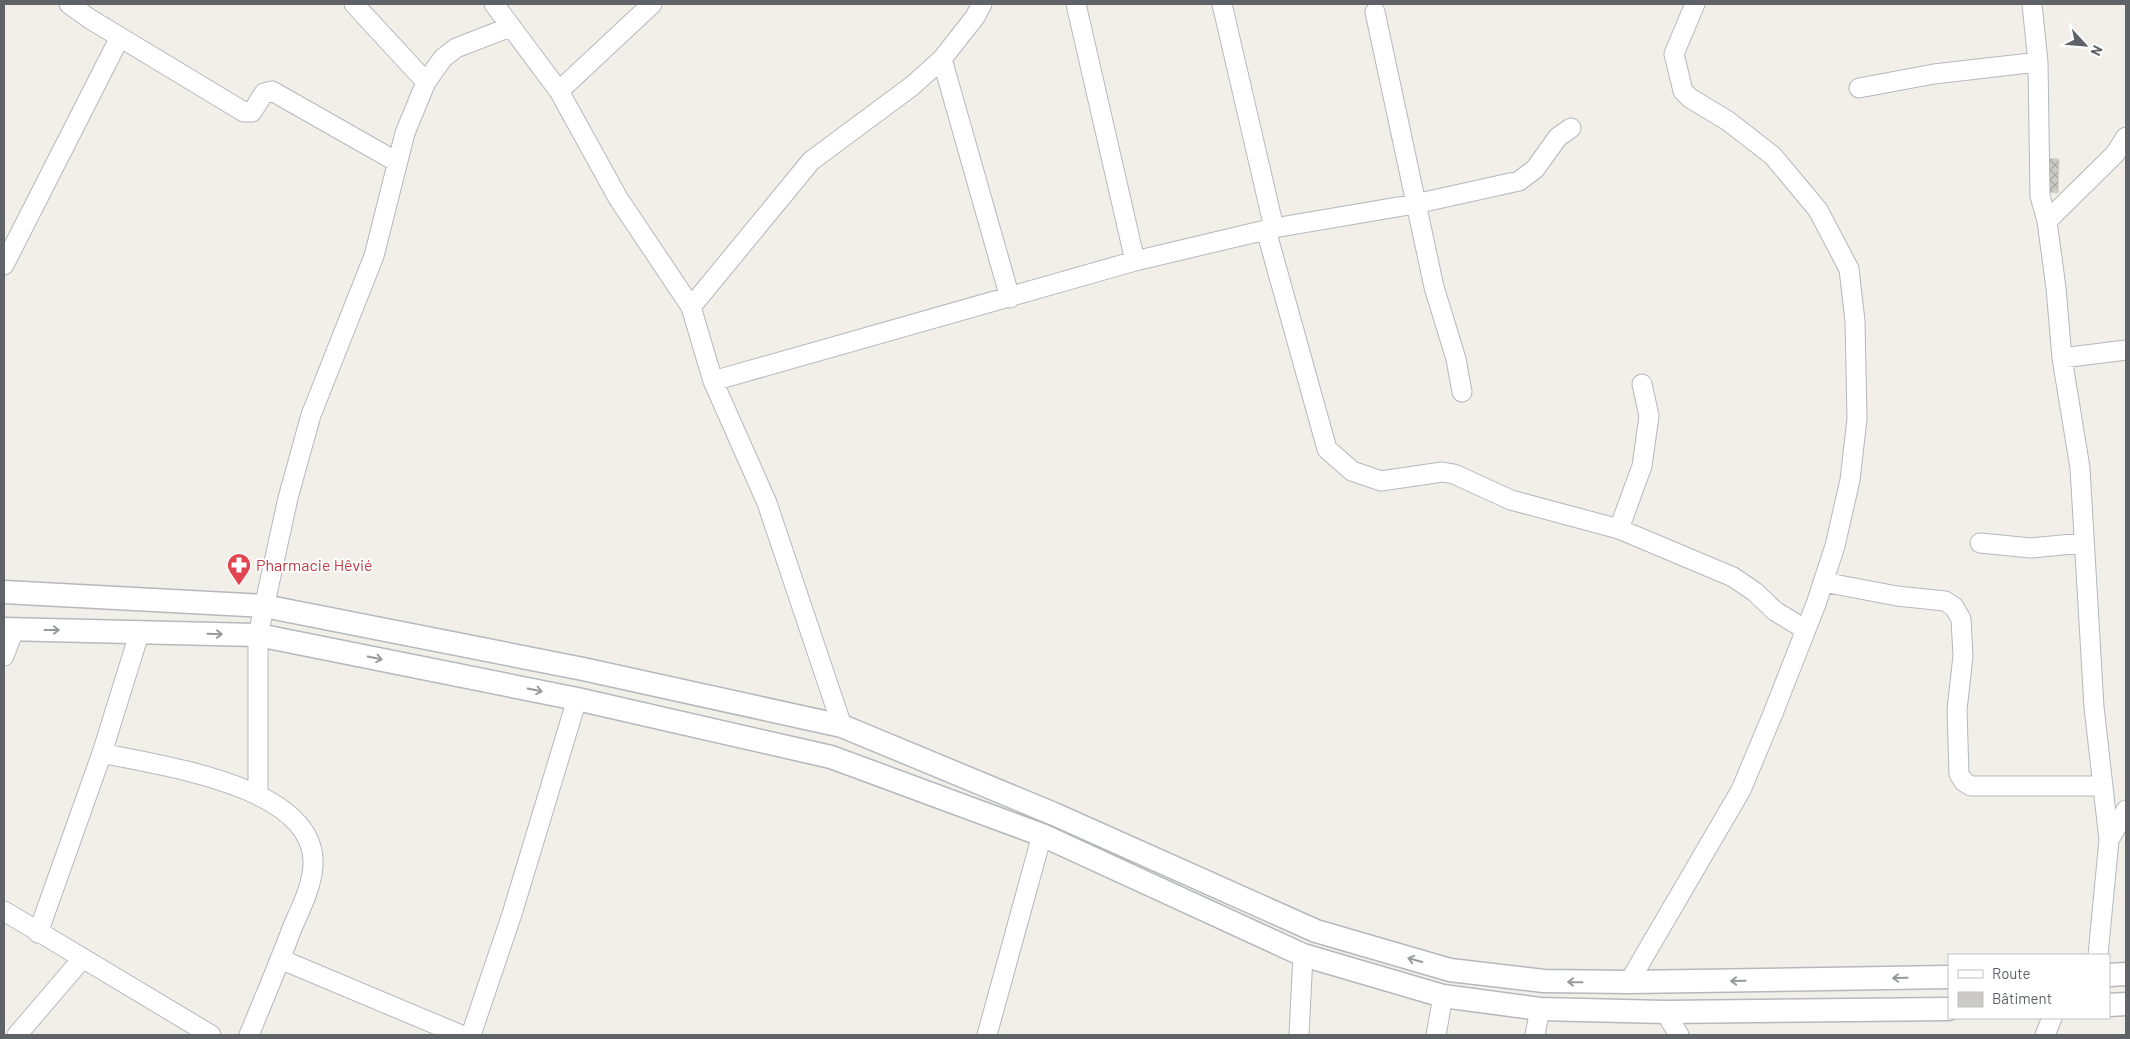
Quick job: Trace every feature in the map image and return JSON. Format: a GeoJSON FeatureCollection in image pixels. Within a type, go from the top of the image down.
{"type":"FeatureCollection","features":[{"type":"Feature","properties":{"kind":"street"},"geometry":{"type":"LineString","coordinates":[[69,4],[244,112],[252,112],[264,93],[272,91],[397,162]]}},
{"type":"Feature","properties":{"kind":"street"},"geometry":{"type":"LineString","coordinates":[[354,4],[426,82]]}},
{"type":"Feature","properties":{"kind":"street"},"geometry":{"type":"LineString","coordinates":[[494,4],[558,91],[618,198],[691,307],[713,381],[767,503],[842,726]]}},
{"type":"Feature","properties":{"kind":"street"},"geometry":{"type":"LineString","coordinates":[[558,91],[652,4]]}},
{"type":"Feature","properties":{"kind":"street"},"geometry":{"type":"LineString","coordinates":[[691,307],[791,182],[811,161],[912,86],[942,59],[975,17],[982,4]]}},
{"type":"Feature","properties":{"kind":"street"},"geometry":{"type":"LineString","coordinates":[[1076,4],[1135,261]]}},
{"type":"Feature","properties":{"kind":"street"},"geometry":{"type":"LineString","coordinates":[[1222,4],[1270,229],[1327,449],[1352,471],[1381,482],[1442,472],[1454,474],[1511,500],[1619,529],[1733,577],[1755,592],[1775,611],[1806,630]]}},
{"type":"Feature","properties":{"kind":"street"},"geometry":{"type":"LineString","coordinates":[[1629,982],[1741,790],[1806,630],[1835,546],[1850,480],[1857,419],[1855,321],[1849,269],[1818,210],[1773,156],[1728,121],[1690,98],[1683,91],[1674,54],[1691,7],[1695,4]]}},
{"type":"Feature","properties":{"kind":"street"},"geometry":{"type":"LineString","coordinates":[[2032,4],[2038,62],[2040,196],[2047,221],[2056,288],[2062,358],[2080,468],[2094,707],[2109,840],[2098,954]]}},
{"type":"Feature","properties":{"kind":"street"},"geometry":{"type":"LineString","coordinates":[[1375,12],[1434,287],[1456,359],[1462,392]]}},
{"type":"Feature","properties":{"kind":"street"},"geometry":{"type":"LineString","coordinates":[[258,794],[258,635],[288,498],[311,415],[374,256],[405,133],[426,82],[442,58],[456,48],[510,27]]}},
{"type":"Feature","properties":{"kind":"street"},"geometry":{"type":"LineString","coordinates":[[4,264],[120,37]]}},
{"type":"Feature","properties":{"kind":"street"},"geometry":{"type":"LineString","coordinates":[[942,59],[1010,298]]}},
{"type":"Feature","properties":{"kind":"street"},"geometry":{"type":"LineString","coordinates":[[1859,88],[1934,74],[2038,62]]}},
{"type":"Feature","properties":{"kind":"street"},"geometry":{"type":"LineString","coordinates":[[713,381],[1135,261],[1270,229],[1415,204],[1519,181],[1535,169],[1558,137],[1572,128]]}},
{"type":"Feature","properties":{"kind":"street"},"geometry":{"type":"LineString","coordinates":[[2047,221],[2115,154],[2126,137]]}},
{"type":"Feature","properties":{"kind":"street"},"geometry":{"type":"LineString","coordinates":[[2062,358],[2126,350]]}},
{"type":"Feature","properties":{"kind":"street"},"geometry":{"type":"LineString","coordinates":[[1619,529],[1642,466],[1649,416],[1642,384]]}},
{"type":"Feature","properties":{"kind":"street"},"geometry":{"type":"LineString","coordinates":[[1980,544],[2031,548],[2083,543]]}},
{"type":"Feature","properties":{"kind":"street"},"geometry":{"type":"LineString","coordinates":[[1823,582],[1897,596],[1944,601],[1954,607],[1961,619],[1963,656],[1957,710],[1959,774],[1964,782],[1971,786],[2102,786]]}},
{"type":"Feature","properties":{"kind":"street"},"geometry":{"type":"LineString","coordinates":[[4,592],[264,606],[583,669],[842,726],[1054,814],[1316,931],[1450,970],[1544,981],[1629,982],[1948,977]]}},
{"type":"Feature","properties":{"kind":"street"},"geometry":{"type":"LineString","coordinates":[[4,656],[9,630],[140,631],[258,635],[578,698],[831,757],[1042,835],[1303,955],[1443,996],[1540,1009],[1665,1012],[1948,1009]]}},
{"type":"Feature","properties":{"kind":"street"},"geometry":{"type":"LineString","coordinates":[[38,933],[102,753],[140,631]]}},
{"type":"Feature","properties":{"kind":"street"},"geometry":{"type":"LineString","coordinates":[[471,1035],[512,914],[578,698]]}},
{"type":"Feature","properties":{"kind":"street"},"geometry":{"type":"LineString","coordinates":[[102,753],[228,782],[258,794],[300,823],[310,844],[313,866],[306,896],[249,1035]]}},
{"type":"Feature","properties":{"kind":"street"},"geometry":{"type":"LineString","coordinates":[[2109,840],[2126,810]]}},
{"type":"Feature","properties":{"kind":"street"},"geometry":{"type":"LineString","coordinates":[[988,1035],[1042,835]]}},
{"type":"Feature","properties":{"kind":"street"},"geometry":{"type":"LineString","coordinates":[[4,911],[211,1035]]}},
{"type":"Feature","properties":{"kind":"street"},"geometry":{"type":"LineString","coordinates":[[1299,1035],[1303,955]]}},
{"type":"Feature","properties":{"kind":"street"},"geometry":{"type":"LineString","coordinates":[[280,958],[461,1035]]}},
{"type":"Feature","properties":{"kind":"street"},"geometry":{"type":"LineString","coordinates":[[17,1035],[82,959]]}},
{"type":"Feature","properties":{"kind":"street"},"geometry":{"type":"LineString","coordinates":[[2110,974],[2126,974]]}},
{"type":"Feature","properties":{"kind":"street"},"geometry":{"type":"LineString","coordinates":[[1436,1035],[1443,996]]}},
{"type":"Feature","properties":{"kind":"street"},"geometry":{"type":"LineString","coordinates":[[2110,1005],[2126,1004]]}},
{"type":"Feature","properties":{"kind":"street"},"geometry":{"type":"LineString","coordinates":[[1534,1035],[1540,1009]]}},
{"type":"Feature","properties":{"kind":"street"},"geometry":{"type":"LineString","coordinates":[[1665,1012],[1679,1035]]}},
{"type":"Feature","properties":{"kind":"street"},"geometry":{"type":"LineString","coordinates":[[2044,1035],[2052,1019]]}},
{"type":"Feature","properties":{"kind":"building"},"geometry":{"type":"Polygon","coordinates":[[[2043,158],[2059,159],[2058,193],[2042,192],[2043,158]]]}},
{"type":"Feature","properties":{"kind":"place","name":"Pharmacie Hêvié"},"geometry":{"type":"Point","coordinates":[239,586]}}]}
